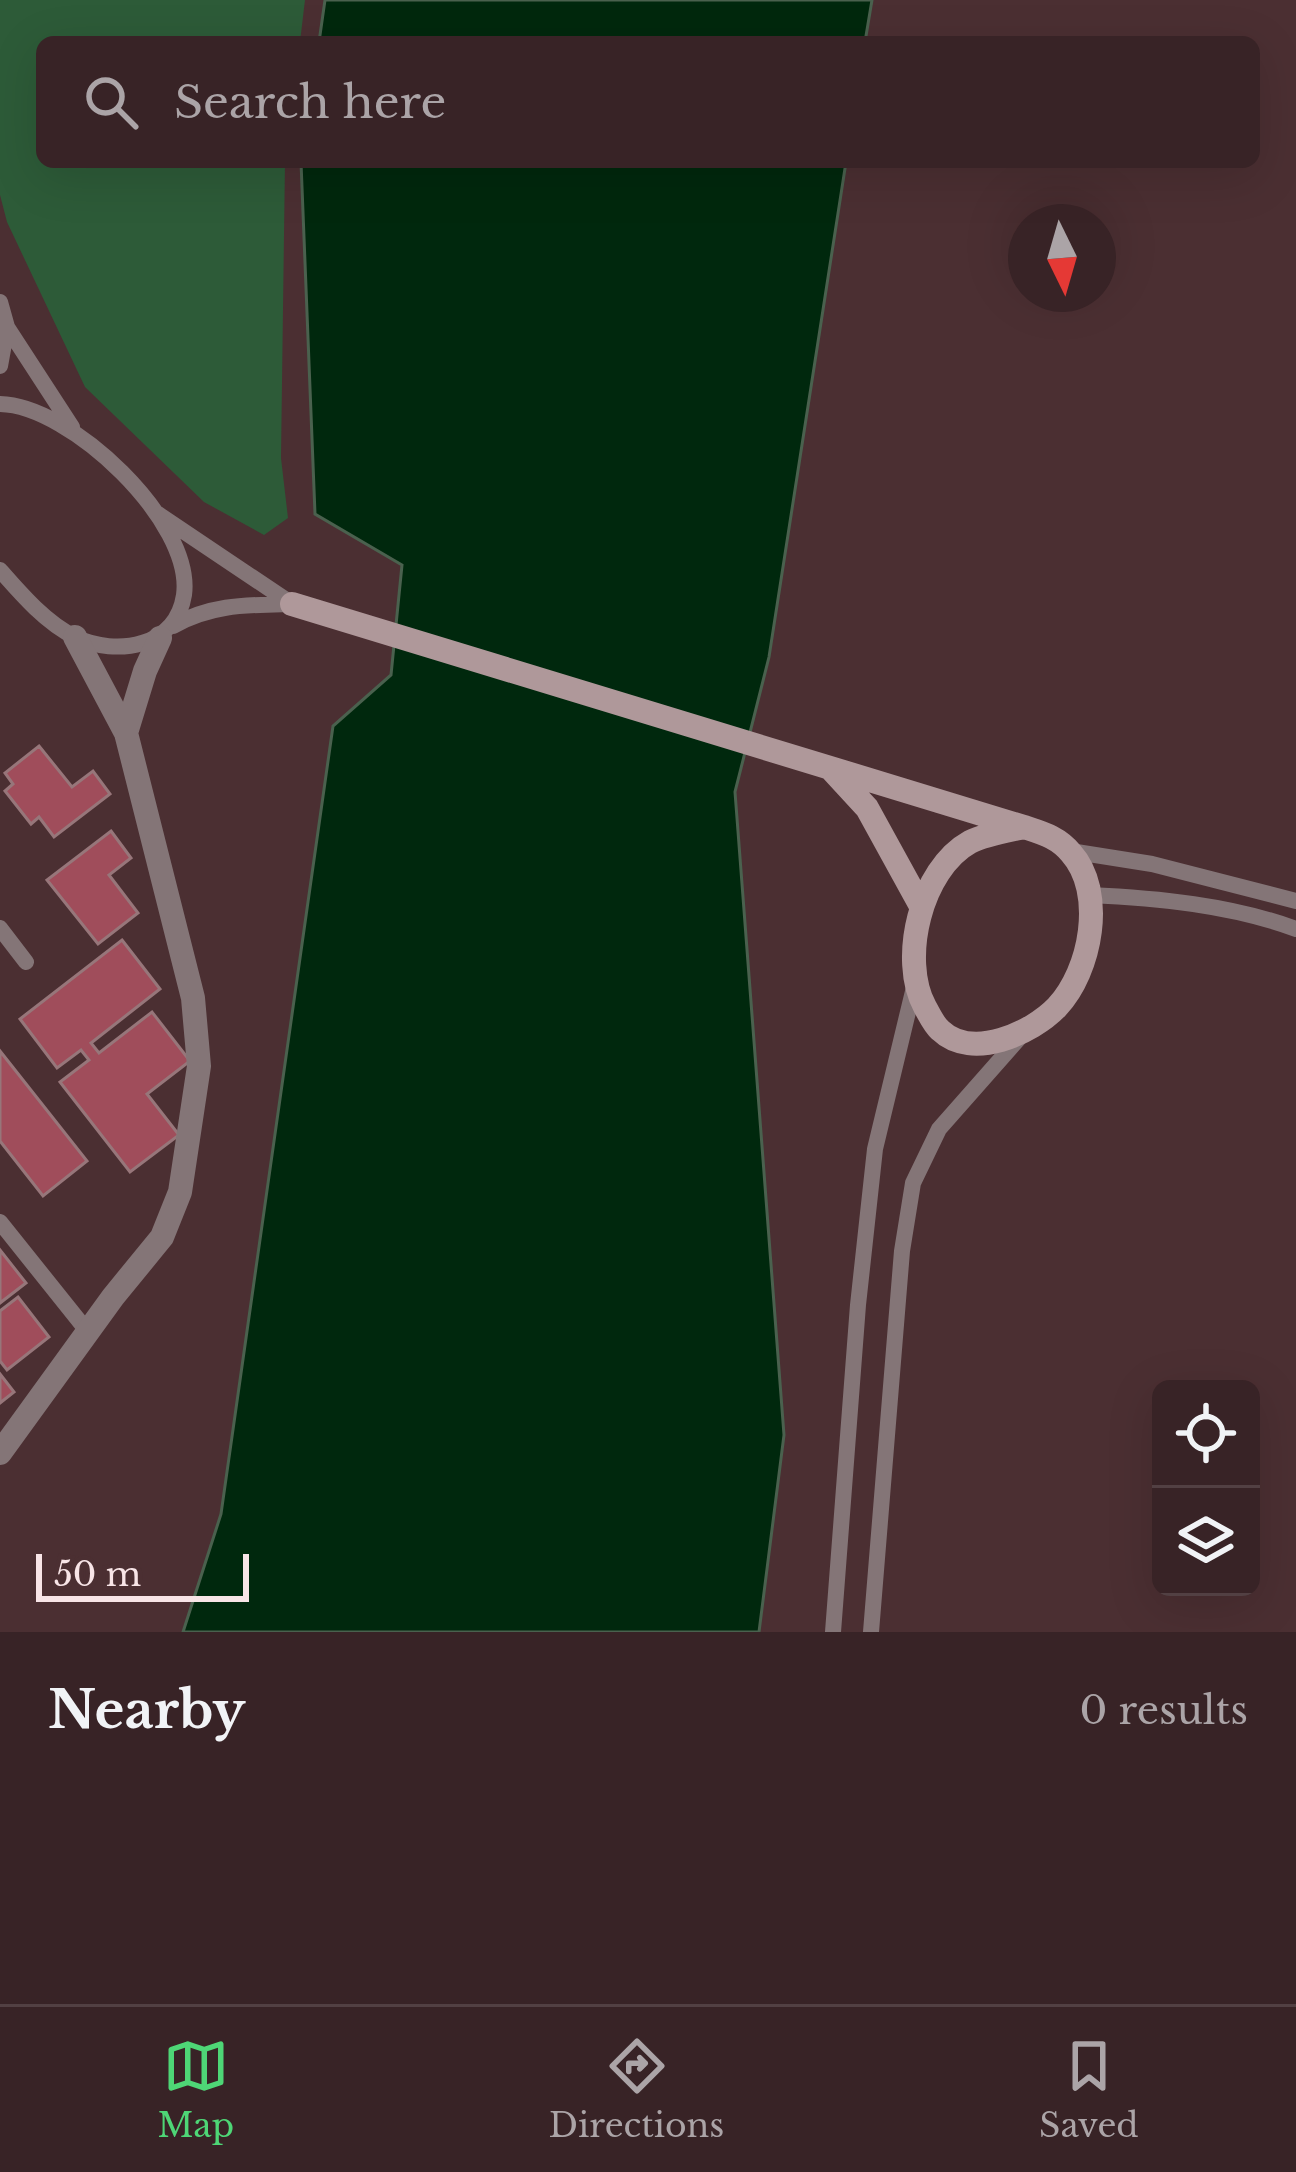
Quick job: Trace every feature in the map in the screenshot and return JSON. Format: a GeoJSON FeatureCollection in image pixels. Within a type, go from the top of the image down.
{"type":"FeatureCollection","features":[{"type":"Feature","properties":{"kind":"street"},"geometry":{"type":"LineString","coordinates":[[292,604],[1024,826],[1052,836],[1082,866],[1089,895],[1090,924],[1080,969],[1057,1007],[1028,1028],[1002,1041],[954,1038],[940,1030],[915,982],[914,931],[951,859],[968,843],[1024,826]]}},
{"type":"Feature","properties":{"kind":"street"},"geometry":{"type":"LineString","coordinates":[[126,733],[145,671],[163,634]]}},
{"type":"Feature","properties":{"kind":"street"},"geometry":{"type":"LineString","coordinates":[[0,1453],[162,1237],[180,1192],[199,1066],[193,998],[126,733],[75,637]]}},
{"type":"Feature","properties":{"kind":"street"},"geometry":{"type":"LineString","coordinates":[[830,768],[868,808],[922,908]]}},
{"type":"Feature","properties":{"kind":"lane"},"geometry":{"type":"LineString","coordinates":[[0,302],[7,327],[76,433]]}},
{"type":"Feature","properties":{"kind":"lane"},"geometry":{"type":"LineString","coordinates":[[0,366],[7,327]]}},
{"type":"Feature","properties":{"kind":"lane"},"geometry":{"type":"LineString","coordinates":[[0,404],[21,404],[76,433],[140,489],[184,578],[177,616],[163,634]]}},
{"type":"Feature","properties":{"kind":"lane"},"geometry":{"type":"LineString","coordinates":[[154,512],[292,604]]}},
{"type":"Feature","properties":{"kind":"lane"},"geometry":{"type":"LineString","coordinates":[[0,571],[27,600],[75,637],[100,645],[131,646],[163,634],[193,614],[227,605],[292,604]]}},
{"type":"Feature","properties":{"kind":"lane"},"geometry":{"type":"LineString","coordinates":[[1070,851],[1152,864],[1296,901]]}},
{"type":"Feature","properties":{"kind":"lane"},"geometry":{"type":"LineString","coordinates":[[1089,895],[1158,899],[1296,929]]}},
{"type":"Feature","properties":{"kind":"lane"},"geometry":{"type":"LineString","coordinates":[[0,928],[26,962]]}},
{"type":"Feature","properties":{"kind":"lane"},"geometry":{"type":"LineString","coordinates":[[832,1632],[875,1149],[915,982]]}},
{"type":"Feature","properties":{"kind":"lane"},"geometry":{"type":"LineString","coordinates":[[871,1632],[902,1251],[913,1183],[939,1130],[1028,1028]]}},
{"type":"Feature","properties":{"kind":"lane"},"geometry":{"type":"LineString","coordinates":[[0,1222],[88,1333]]}},
{"type":"Feature","properties":{"kind":"shaded area"},"geometry":{"type":"Polygon","coordinates":[[[0,0],[305,0],[301,36],[36,36],[36,168],[285,168],[281,458],[288,518],[264,535],[204,502],[85,387],[7,222],[0,195],[0,0]]]}},
{"type":"Feature","properties":{"kind":"shaded area"},"geometry":{"type":"Polygon","coordinates":[[[325,0],[872,0],[866,36],[320,36],[325,0]]]}},
{"type":"Feature","properties":{"kind":"shaded area"},"geometry":{"type":"Polygon","coordinates":[[[301,168],[845,168],[769,657],[735,792],[784,1435],[759,1632],[183,1632],[221,1514],[333,726],[391,675],[402,565],[315,514],[301,168]]]}},
{"type":"Feature","properties":{"kind":"building"},"geometry":{"type":"Polygon","coordinates":[[[39,746],[72,787],[93,771],[110,794],[54,837],[39,817],[31,824],[5,791],[13,784],[5,773],[39,746]]]}},
{"type":"Feature","properties":{"kind":"building"},"geometry":{"type":"Polygon","coordinates":[[[111,831],[131,858],[109,875],[138,913],[98,944],[47,880],[111,831]]]}},
{"type":"Feature","properties":{"kind":"building"},"geometry":{"type":"Polygon","coordinates":[[[122,940],[160,989],[91,1043],[99,1053],[152,1012],[190,1061],[147,1094],[179,1135],[130,1172],[60,1082],[89,1060],[81,1050],[57,1068],[20,1019],[122,940]]]}},
{"type":"Feature","properties":{"kind":"building"},"geometry":{"type":"Polygon","coordinates":[[[0,1051],[87,1161],[43,1196],[0,1141],[0,1051]]]}},
{"type":"Feature","properties":{"kind":"building"},"geometry":{"type":"Polygon","coordinates":[[[0,1250],[26,1283],[0,1303],[0,1250]]]}},
{"type":"Feature","properties":{"kind":"building"},"geometry":{"type":"Polygon","coordinates":[[[18,1297],[49,1337],[7,1370],[0,1361],[0,1311],[18,1297]]]}},
{"type":"Feature","properties":{"kind":"building"},"geometry":{"type":"Polygon","coordinates":[[[0,1374],[14,1392],[0,1403],[0,1374]]]}}]}
